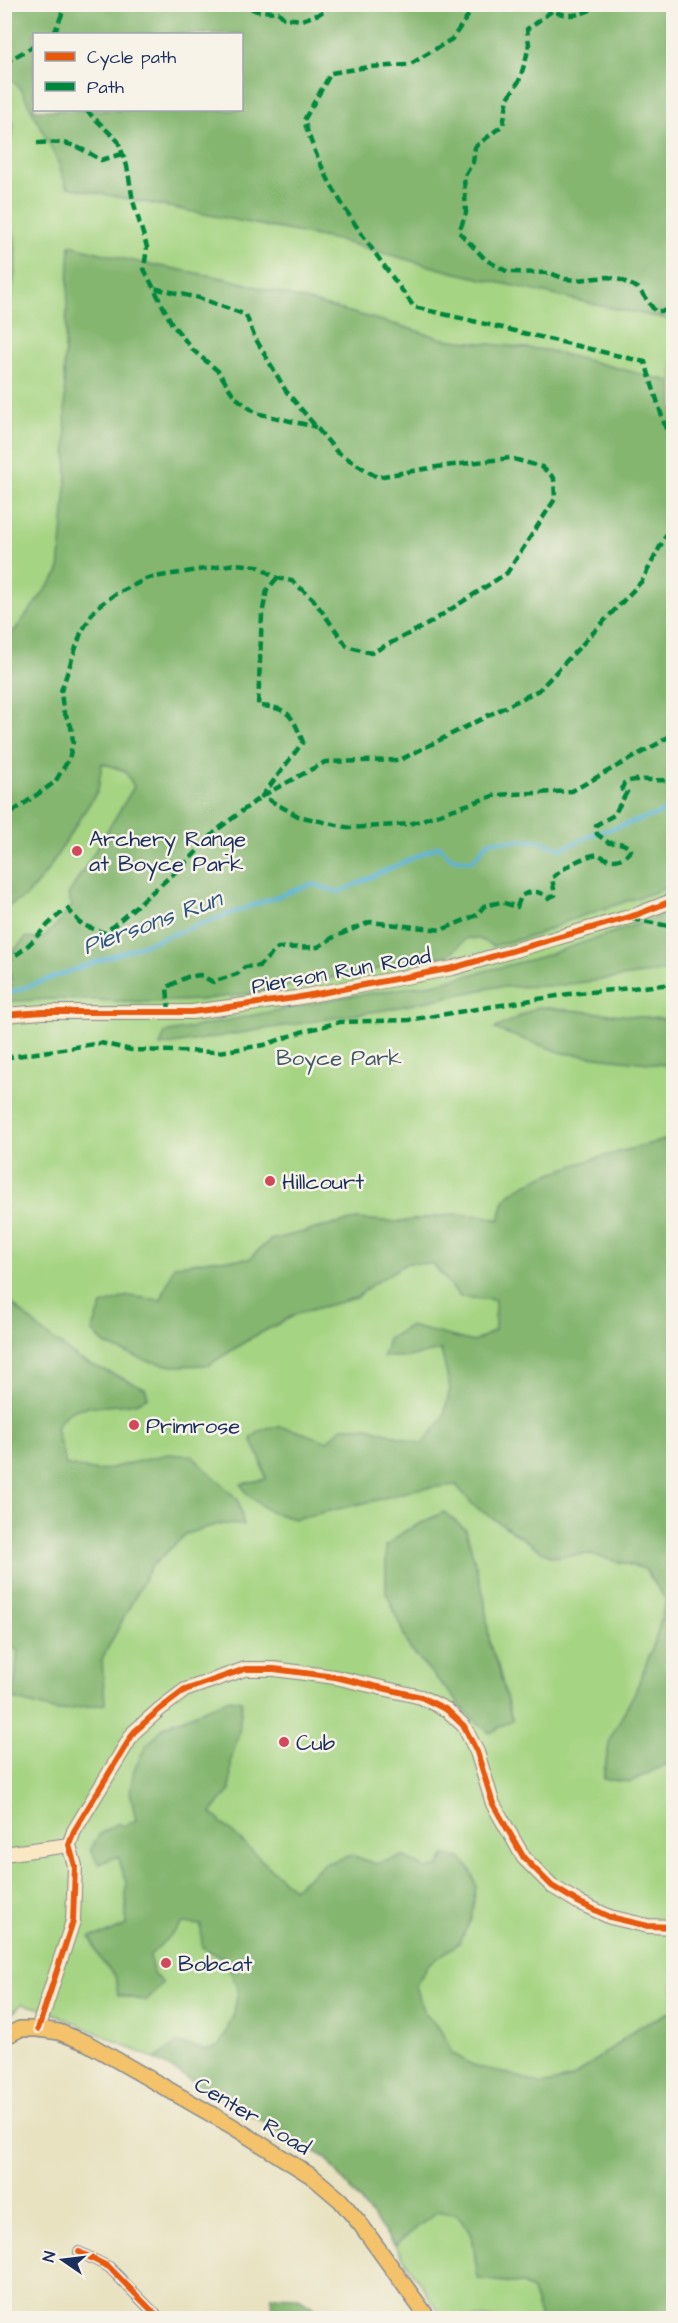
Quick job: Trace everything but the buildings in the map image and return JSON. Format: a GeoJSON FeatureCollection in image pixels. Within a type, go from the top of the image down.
{"type":"FeatureCollection","features":[{"type":"Feature","properties":{"kind":"main road","name":"Center Road"},"geometry":{"type":"LineString","coordinates":[[4,2037],[20,2029],[38,2029],[59,2032],[87,2043],[232,2126],[313,2177],[340,2200],[361,2225],[428,2319]]}},
{"type":"Feature","properties":{"kind":"street","name":"Pierson Run Road"},"geometry":{"type":"LineString","coordinates":[[4,1015],[42,1012],[192,1012],[295,998],[453,968],[636,915],[674,900]]}},
{"type":"Feature","properties":{"kind":"street"},"geometry":{"type":"LineString","coordinates":[[38,2029],[73,1921],[75,1866],[69,1845],[74,1831],[134,1732],[185,1690],[245,1670],[285,1670],[335,1677],[421,1697],[447,1710],[464,1726],[477,1752],[493,1804],[524,1858],[552,1886],[578,1902],[610,1917],[648,1926],[674,1927]]}},
{"type":"Feature","properties":{"kind":"street"},"geometry":{"type":"LineString","coordinates":[[4,1854],[69,1845]]}},
{"type":"Feature","properties":{"kind":"street"},"geometry":{"type":"LineString","coordinates":[[79,2252],[109,2267],[159,2319]]}},
{"type":"Feature","properties":{"kind":"green space"},"geometry":{"type":"Polygon","coordinates":[[[5,4],[673,5],[673,320],[448,271],[337,240],[67,187],[57,160],[21,89],[5,74],[5,4]]]}},
{"type":"Feature","properties":{"kind":"green space","name":"Boyce Park"},"geometry":{"type":"Polygon","coordinates":[[[5,5],[673,5],[673,2318],[443,2318],[395,2245],[326,2158],[155,2059],[44,2009],[22,2004],[5,2020],[5,5]]]}},
{"type":"Feature","properties":{"kind":"green space"},"geometry":{"type":"Polygon","coordinates":[[[4,106],[14,125],[5,164],[4,106]]]}},
{"type":"Feature","properties":{"kind":"green space"},"geometry":{"type":"Polygon","coordinates":[[[5,223],[10,223],[14,235],[16,262],[5,333],[5,223]]]}},
{"type":"Feature","properties":{"kind":"green space"},"geometry":{"type":"Polygon","coordinates":[[[70,245],[128,260],[228,279],[443,339],[546,350],[673,382],[673,886],[570,920],[536,935],[493,946],[479,939],[467,938],[449,955],[260,992],[200,1000],[154,1002],[51,999],[5,1002],[5,985],[12,986],[7,957],[27,937],[41,940],[72,906],[68,895],[134,787],[125,771],[102,763],[98,790],[46,873],[27,896],[5,908],[5,643],[59,572],[67,475],[64,367],[70,245]]]}},
{"type":"Feature","properties":{"kind":"green space"},"geometry":{"type":"Polygon","coordinates":[[[5,333],[12,424],[4,475],[5,333]]]}},
{"type":"Feature","properties":{"kind":"green space"},"geometry":{"type":"Polygon","coordinates":[[[673,912],[673,970],[555,986],[495,987],[390,1009],[160,1046],[165,1033],[344,997],[433,984],[541,957],[673,912]]]}},
{"type":"Feature","properties":{"kind":"green space"},"geometry":{"type":"Polygon","coordinates":[[[538,1007],[673,1020],[673,1066],[563,1053],[494,1029],[538,1007]]]}},
{"type":"Feature","properties":{"kind":"green space"},"geometry":{"type":"Polygon","coordinates":[[[673,1138],[673,1761],[630,1782],[603,1779],[610,1739],[635,1692],[655,1641],[666,1600],[645,1569],[589,1554],[551,1557],[474,1506],[456,1485],[417,1489],[295,1519],[270,1512],[247,1494],[241,1484],[266,1479],[251,1439],[268,1428],[287,1428],[327,1441],[343,1427],[368,1427],[422,1444],[443,1419],[450,1388],[441,1350],[408,1357],[383,1357],[388,1339],[409,1326],[474,1342],[495,1330],[495,1300],[460,1297],[433,1264],[407,1263],[373,1284],[356,1298],[299,1313],[251,1338],[209,1365],[172,1366],[144,1360],[106,1345],[92,1331],[102,1305],[128,1296],[161,1300],[174,1266],[211,1260],[249,1259],[270,1240],[357,1219],[399,1222],[453,1214],[484,1216],[499,1220],[504,1201],[514,1191],[532,1181],[582,1163],[673,1138]]]}},
{"type":"Feature","properties":{"kind":"green space"},"geometry":{"type":"Polygon","coordinates":[[[7,1299],[44,1333],[81,1360],[145,1388],[148,1397],[138,1402],[80,1408],[62,1418],[56,1428],[66,1465],[98,1471],[168,1454],[192,1456],[238,1500],[244,1525],[219,1524],[186,1534],[151,1567],[102,1659],[105,1704],[57,1711],[13,1699],[18,1651],[4,1640],[4,1300],[7,1299]]]}},
{"type":"Feature","properties":{"kind":"green space"},"geometry":{"type":"Polygon","coordinates":[[[444,1512],[466,1530],[484,1596],[490,1646],[498,1666],[512,1720],[490,1733],[473,1719],[410,1649],[386,1592],[386,1546],[405,1531],[444,1512]]]}},
{"type":"Feature","properties":{"kind":"green space"},"geometry":{"type":"Polygon","coordinates":[[[230,1699],[242,1701],[239,1732],[231,1760],[230,1790],[211,1813],[293,1889],[324,1864],[352,1855],[375,1864],[403,1856],[426,1869],[438,1867],[445,1855],[461,1858],[471,1870],[476,1886],[471,1919],[460,1942],[428,1965],[416,1985],[423,2011],[443,2033],[452,2053],[476,2067],[503,2072],[542,2085],[572,2078],[642,2025],[673,2011],[673,2318],[541,2318],[532,2291],[523,2284],[478,2279],[472,2235],[457,2215],[438,2211],[395,2245],[326,2158],[155,2059],[178,2043],[206,2050],[220,2046],[234,2014],[238,1990],[225,1959],[202,1947],[201,1925],[183,1923],[150,1955],[153,1974],[163,1983],[146,2001],[118,1995],[115,1976],[100,1959],[90,1937],[109,1933],[126,1925],[126,1883],[118,1856],[99,1864],[90,1850],[100,1834],[118,1823],[124,1826],[136,1820],[130,1791],[134,1770],[146,1746],[165,1726],[230,1699]]]}},
{"type":"Feature","properties":{"kind":"green space"},"geometry":{"type":"Polygon","coordinates":[[[271,2296],[297,2297],[318,2310],[314,2318],[274,2318],[271,2296]]]}},
{"type":"Feature","properties":{"kind":"waterway","name":"Piersons Run"},"geometry":{"type":"LineString","coordinates":[[4,995],[312,884],[339,892],[439,846],[451,858],[472,861],[489,841],[541,841],[561,849],[592,835],[674,809]]}},
{"type":"Feature","properties":{"kind":"marked path"},"geometry":{"type":"LineString","coordinates":[[54,33],[66,4]]}},
{"type":"Feature","properties":{"kind":"marked path"},"geometry":{"type":"LineString","coordinates":[[171,4],[205,7],[245,6],[257,11],[278,12],[284,18],[302,20],[319,14],[334,4]]}},
{"type":"Feature","properties":{"kind":"marked path"},"geometry":{"type":"LineString","coordinates":[[476,4],[452,39],[409,65],[368,67],[331,73],[304,120],[313,146],[351,218],[414,307],[645,362],[674,455]]}},
{"type":"Feature","properties":{"kind":"marked path"},"geometry":{"type":"LineString","coordinates":[[603,4],[572,15],[552,11],[527,29],[529,44],[526,59],[519,81],[508,98],[503,125],[475,147],[473,162],[464,177],[466,213],[459,232],[486,260],[508,272],[550,273],[565,279],[577,280],[608,277],[621,280],[638,288],[655,311],[674,311]]}},
{"type":"Feature","properties":{"kind":"marked path"},"geometry":{"type":"LineString","coordinates":[[674,18],[674,26]]}},
{"type":"Feature","properties":{"kind":"marked path"},"geometry":{"type":"LineString","coordinates":[[4,63],[33,47]]}},
{"type":"Feature","properties":{"kind":"marked path"},"geometry":{"type":"LineString","coordinates":[[87,111],[118,141],[127,166],[133,201],[147,247],[144,269],[172,324],[194,351],[218,371],[235,397],[256,413],[316,427]]}},
{"type":"Feature","properties":{"kind":"marked path"},"geometry":{"type":"LineString","coordinates":[[37,143],[70,145],[101,160],[122,154]]}},
{"type":"Feature","properties":{"kind":"marked path"},"geometry":{"type":"LineString","coordinates":[[4,823],[15,810],[55,782],[69,759],[73,742],[71,726],[63,710],[61,691],[81,633],[95,609],[114,595],[148,578],[236,564],[257,566],[277,578],[292,581],[313,599],[347,646],[371,653],[428,624],[507,573],[555,499],[554,478],[542,467],[510,458],[377,477],[337,452],[286,391],[254,336],[246,315],[199,298],[153,288]]}},
{"type":"Feature","properties":{"kind":"marked path"},"geometry":{"type":"LineString","coordinates":[[4,961],[22,951],[52,921],[68,909],[82,925],[105,933],[187,862],[217,830],[262,796],[325,762],[400,760],[539,690],[642,581],[674,520]]}},
{"type":"Feature","properties":{"kind":"marked path"},"geometry":{"type":"LineString","coordinates":[[277,578],[267,590],[262,614],[258,706],[277,708],[288,714],[296,725],[303,742],[262,796],[298,816],[350,828],[410,824],[496,795],[572,791],[674,733]]}},
{"type":"Feature","properties":{"kind":"marked path"},"geometry":{"type":"LineString","coordinates":[[169,1012],[167,987],[187,977],[200,975],[213,982],[237,974],[245,967],[259,966],[278,948],[318,947],[334,937],[370,922],[441,930],[477,915],[484,906],[501,902],[517,907],[521,896],[532,892],[541,893],[548,898],[555,895],[552,878],[568,866],[585,857],[598,854],[611,860],[620,859],[631,850],[622,843],[609,843],[597,834],[596,825],[614,815],[627,792],[622,790],[624,783],[636,780],[674,779]]}},
{"type":"Feature","properties":{"kind":"marked path"},"geometry":{"type":"LineString","coordinates":[[632,919],[674,927]]}},
{"type":"Feature","properties":{"kind":"marked path"},"geometry":{"type":"LineString","coordinates":[[4,1058],[101,1043],[131,1050],[219,1052],[264,1045],[340,1022],[409,1020],[569,994],[674,984]]}},
{"type":"Feature","properties":{"kind":"cycle path"},"geometry":{"type":"LineString","coordinates":[[4,1015],[43,1012],[192,1012],[295,998],[453,968],[636,915],[674,900]]}},
{"type":"Feature","properties":{"kind":"cycle path"},"geometry":{"type":"LineString","coordinates":[[38,2029],[73,1921],[75,1866],[69,1845],[74,1831],[134,1732],[185,1690],[245,1669],[274,1669],[335,1677],[421,1697],[447,1710],[464,1726],[477,1752],[493,1804],[524,1858],[552,1886],[578,1902],[610,1917],[648,1926],[674,1927]]}},
{"type":"Feature","properties":{"kind":"cycle path"},"geometry":{"type":"LineString","coordinates":[[79,2252],[109,2267],[159,2318]]}},
{"type":"Feature","properties":{"kind":"place","name":"Archery Range at Boyce Park"},"geometry":{"type":"Point","coordinates":[77,851]}},
{"type":"Feature","properties":{"kind":"place","name":"Hillcourt"},"geometry":{"type":"Point","coordinates":[270,1181]}},
{"type":"Feature","properties":{"kind":"place","name":"Primrose"},"geometry":{"type":"Point","coordinates":[134,1425]}},
{"type":"Feature","properties":{"kind":"place","name":"Cub"},"geometry":{"type":"Point","coordinates":[284,1742]}},
{"type":"Feature","properties":{"kind":"place","name":"Bobcat"},"geometry":{"type":"Point","coordinates":[166,1963]}}]}
